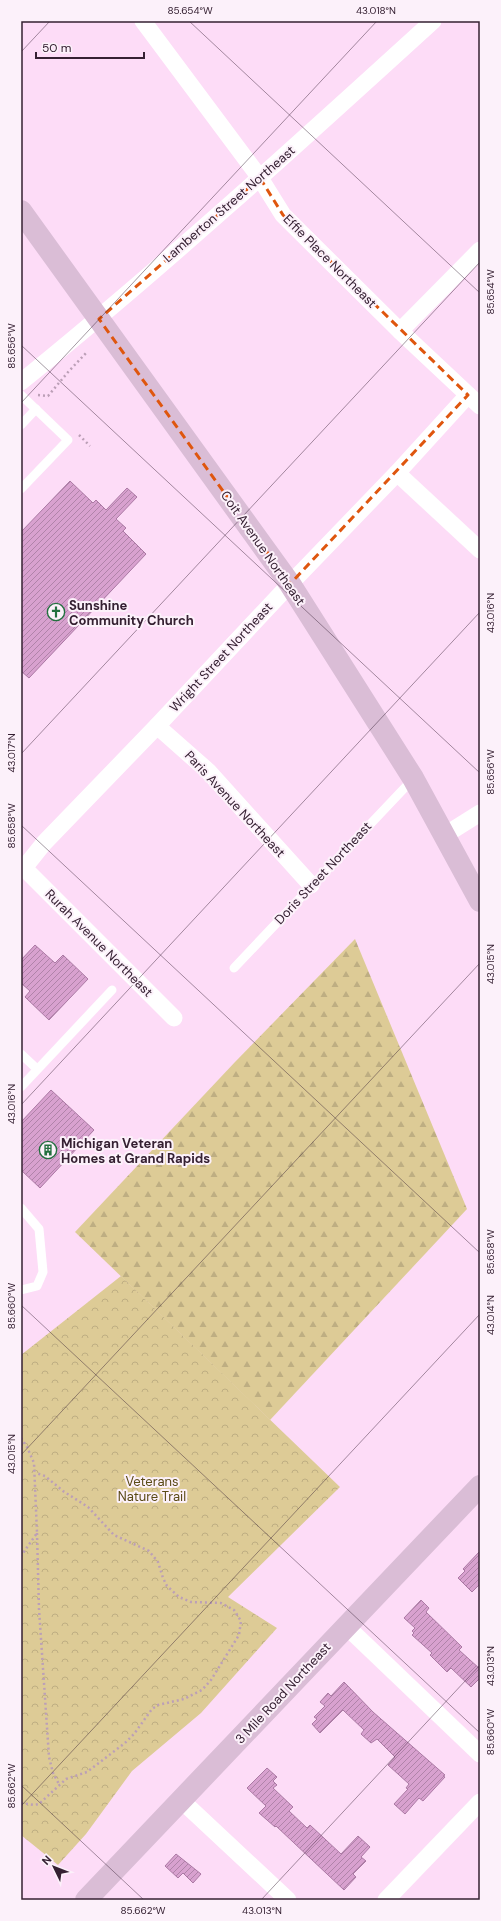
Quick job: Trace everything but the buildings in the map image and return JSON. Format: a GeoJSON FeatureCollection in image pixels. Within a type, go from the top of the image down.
{"type":"FeatureCollection","features":[{"type":"Feature","properties":{"kind":"main road","name":"Coit Avenue Northeast"},"geometry":{"type":"LineString","coordinates":[[21,211],[290,584],[413,778],[480,901]]}},
{"type":"Feature","properties":{"kind":"main road","name":"3 Mile Road Northeast"},"geometry":{"type":"LineString","coordinates":[[86,1900],[480,1486]]}},
{"type":"Feature","properties":{"kind":"street","name":"Effie Place Northeast"},"geometry":{"type":"LineString","coordinates":[[143,21],[260,178],[283,215],[400,331],[474,401]]}},
{"type":"Feature","properties":{"kind":"street","name":"Lamberton Street Northeast"},"geometry":{"type":"LineString","coordinates":[[21,382],[99,319],[260,178],[433,21]]}},
{"type":"Feature","properties":{"kind":"street"},"geometry":{"type":"LineString","coordinates":[[400,331],[480,250]]}},
{"type":"Feature","properties":{"kind":"street","name":"Wright Street Northeast"},"geometry":{"type":"LineString","coordinates":[[23,870],[44,843],[157,726],[290,584],[397,473],[474,401]]}},
{"type":"Feature","properties":{"kind":"street"},"geometry":{"type":"LineString","coordinates":[[397,473],[480,550]]}},
{"type":"Feature","properties":{"kind":"street","name":"Paris Avenue Northeast"},"geometry":{"type":"LineString","coordinates":[[157,726],[208,772],[311,885]]}},
{"type":"Feature","properties":{"kind":"street"},"geometry":{"type":"LineString","coordinates":[[445,835],[480,813]]}},
{"type":"Feature","properties":{"kind":"street","name":"Rurah Avenue Northeast"},"geometry":{"type":"LineString","coordinates":[[23,870],[174,1018]]}},
{"type":"Feature","properties":{"kind":"street"},"geometry":{"type":"LineString","coordinates":[[346,1626],[480,1754]]}},
{"type":"Feature","properties":{"kind":"street"},"geometry":{"type":"LineString","coordinates":[[181,1800],[288,1900]]}},
{"type":"Feature","properties":{"kind":"street"},"geometry":{"type":"LineString","coordinates":[[386,1900],[480,1802]]}},
{"type":"Feature","properties":{"kind":"lane"},"geometry":{"type":"LineString","coordinates":[[21,395],[68,440],[21,489]]}},
{"type":"Feature","properties":{"kind":"lane"},"geometry":{"type":"LineString","coordinates":[[21,425],[32,406]]}},
{"type":"Feature","properties":{"kind":"lane","name":"Doris Street Northeast"},"geometry":{"type":"LineString","coordinates":[[234,968],[413,778]]}},
{"type":"Feature","properties":{"kind":"lane"},"geometry":{"type":"LineString","coordinates":[[21,1087],[112,990]]}},
{"type":"Feature","properties":{"kind":"lane"},"geometry":{"type":"LineString","coordinates":[[21,1054],[37,1069]]}},
{"type":"Feature","properties":{"kind":"lane"},"geometry":{"type":"LineString","coordinates":[[21,1208],[39,1229],[44,1272],[37,1286],[21,1290]]}},
{"type":"Feature","properties":{"kind":"path"},"geometry":{"type":"LineString","coordinates":[[32,406],[36,395],[48,396],[87,352]]}},
{"type":"Feature","properties":{"kind":"path"},"geometry":{"type":"LineString","coordinates":[[21,1438],[31,1454],[36,1473],[41,1645],[49,1757],[53,1773],[59,1784]]}},
{"type":"Feature","properties":{"kind":"path"},"geometry":{"type":"LineString","coordinates":[[21,1803],[34,1805],[39,1804],[59,1784],[73,1775],[87,1772],[125,1743],[134,1734],[152,1709],[158,1705],[192,1696],[208,1685],[239,1635],[241,1621],[239,1615],[228,1606],[214,1602],[191,1602],[179,1597],[167,1586],[158,1562],[149,1551],[114,1534],[88,1507],[63,1491],[51,1480],[36,1473]]}},
{"type":"Feature","properties":{"kind":"path"},"geometry":{"type":"LineString","coordinates":[[21,1556],[37,1533]]}},
{"type":"Feature","properties":{"kind":"highlighted area"},"geometry":{"type":"Polygon","coordinates":[[[260,178],[283,215],[468,395],[290,584],[99,319],[260,178]]]}},
{"type":"Feature","properties":{"kind":"green space"},"geometry":{"type":"Polygon","coordinates":[[[355,939],[467,1209],[270,1420],[75,1232],[235,1062],[355,939]]]}},
{"type":"Feature","properties":{"kind":"green space","name":"Veterans Nature Trail"},"geometry":{"type":"Polygon","coordinates":[[[121,1276],[340,1487],[228,1597],[277,1628],[201,1713],[132,1771],[86,1834],[58,1865],[21,1835],[21,1355],[121,1276]]]}},
{"type":"Feature","properties":{"kind":"place","name":"Sunshine Community Church"},"geometry":{"type":"Point","coordinates":[56,612]}},
{"type":"Feature","properties":{"kind":"place","name":"Michigan Veteran Homes at Grand Rapids"},"geometry":{"type":"Point","coordinates":[48,1150]}}]}
